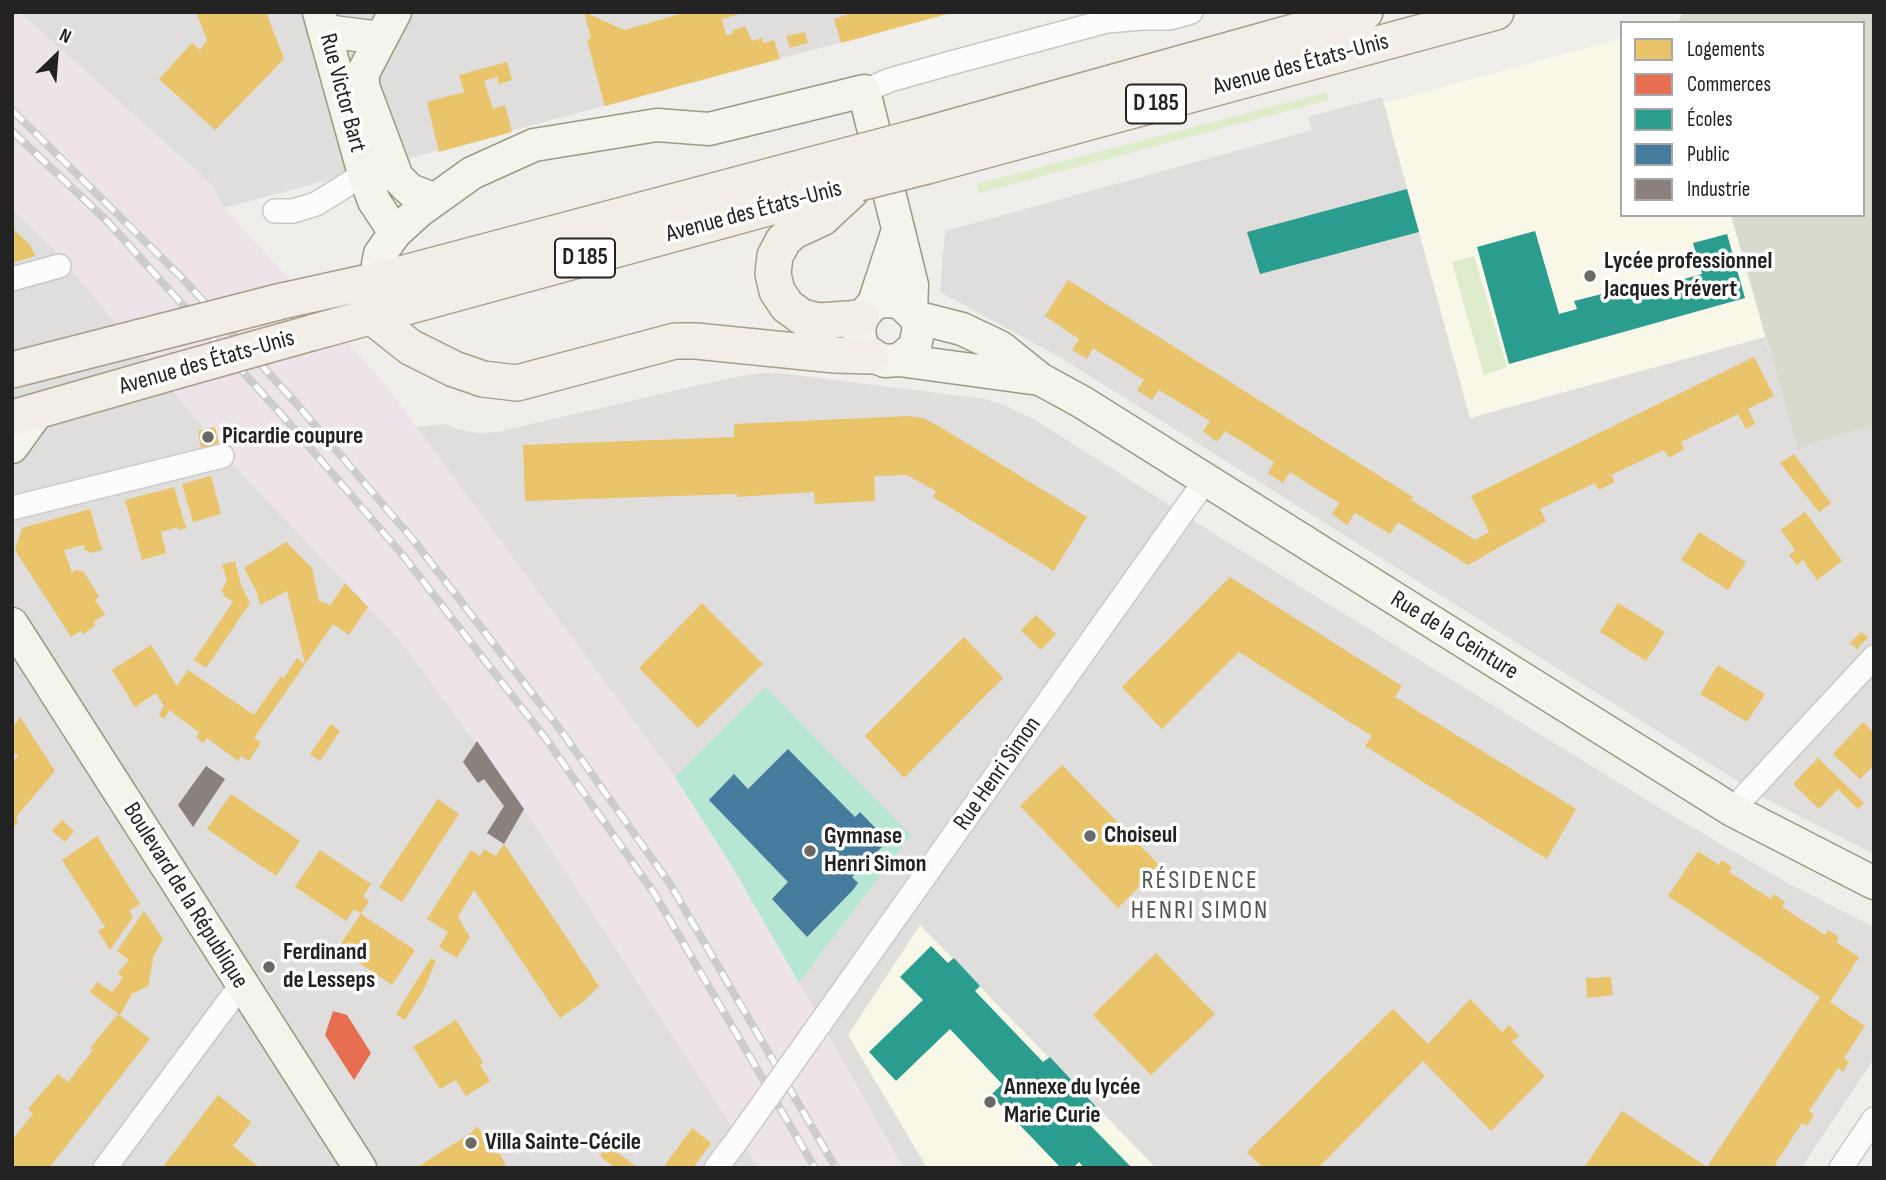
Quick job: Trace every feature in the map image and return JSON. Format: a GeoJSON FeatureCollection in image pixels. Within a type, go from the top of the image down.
{"type":"FeatureCollection","features":[{"type":"Feature","properties":{"kind":"main road","name":"Avenue des États-Unis"},"geometry":{"type":"LineString","coordinates":[[922,151],[1365,12]]}},
{"type":"Feature","properties":{"kind":"main road","name":"Avenue des États-Unis"},"geometry":{"type":"LineString","coordinates":[[12,370],[282,301],[854,169],[1496,12]]}},
{"type":"Feature","properties":{"kind":"main road","name":"Avenue des États-Unis"},"geometry":{"type":"LineString","coordinates":[[25,414],[371,316],[854,169]]}},
{"type":"Feature","properties":{"kind":"main road"},"geometry":{"type":"LineString","coordinates":[[854,169],[822,218],[792,232],[775,256],[773,275],[777,291],[787,306],[802,317],[828,321],[868,311]]}},
{"type":"Feature","properties":{"kind":"main road"},"geometry":{"type":"LineString","coordinates":[[371,316],[410,347],[454,369],[483,379],[517,383],[675,341],[885,358]]}},
{"type":"Feature","properties":{"kind":"street"},"geometry":{"type":"LineString","coordinates":[[382,279],[378,264],[380,254],[395,233],[433,199],[472,173],[534,145],[657,125],[709,129],[864,91],[890,80],[1107,22],[1170,18],[1191,12]]}},
{"type":"Feature","properties":{"kind":"street"},"geometry":{"type":"LineString","coordinates":[[322,21],[388,25]]}},
{"type":"Feature","properties":{"kind":"street","name":"Rue Victor Bart"},"geometry":{"type":"LineString","coordinates":[[322,21],[378,170]]}},
{"type":"Feature","properties":{"kind":"street","name":"Rue Victor Bart"},"geometry":{"type":"LineString","coordinates":[[378,170],[363,73],[388,25]]}},
{"type":"Feature","properties":{"kind":"street"},"geometry":{"type":"LineString","coordinates":[[864,91],[912,285],[913,314],[919,326],[915,347],[885,358],[862,346],[859,332],[898,230]]}},
{"type":"Feature","properties":{"kind":"street"},"geometry":{"type":"LineString","coordinates":[[275,211],[293,211],[316,204],[378,170],[397,177],[410,190],[433,199]]}},
{"type":"Feature","properties":{"kind":"street"},"geometry":{"type":"LineString","coordinates":[[378,170],[374,201],[395,233]]}},
{"type":"Feature","properties":{"kind":"street"},"geometry":{"type":"LineString","coordinates":[[12,279],[59,267]]}},
{"type":"Feature","properties":{"kind":"street","name":"Rue de la Ceinture"},"geometry":{"type":"LineString","coordinates":[[868,311],[889,301],[901,303],[913,314],[962,329],[1000,347],[1040,379],[1082,402],[1732,810],[1874,883]]}},
{"type":"Feature","properties":{"kind":"street","name":"Rue de la Ceinture"},"geometry":{"type":"LineString","coordinates":[[885,358],[1040,379]]}},
{"type":"Feature","properties":{"kind":"street"},"geometry":{"type":"LineString","coordinates":[[12,447],[25,414]]}},
{"type":"Feature","properties":{"kind":"street"},"geometry":{"type":"LineString","coordinates":[[12,508],[222,456]]}},
{"type":"Feature","properties":{"kind":"street","name":"Rue Henri Simon"},"geometry":{"type":"LineString","coordinates":[[716,1168],[1205,481]]}},
{"type":"Feature","properties":{"kind":"street","name":"Boulevard de la République"},"geometry":{"type":"LineString","coordinates":[[12,624],[359,1168]]}},
{"type":"Feature","properties":{"kind":"street"},"geometry":{"type":"LineString","coordinates":[[1732,810],[1874,657]]}},
{"type":"Feature","properties":{"kind":"street"},"geometry":{"type":"LineString","coordinates":[[106,1168],[241,985]]}},
{"type":"Feature","properties":{"kind":"street"},"geometry":{"type":"LineString","coordinates":[[1841,1168],[1874,1119]]}},
{"type":"Feature","properties":{"kind":"shaded area"},"geometry":{"type":"Polygon","coordinates":[[[12,12],[19,12],[212,185],[224,208],[384,383],[675,777],[733,868],[903,1168],[759,1168],[526,811],[399,639],[244,476],[53,248],[12,209],[12,12]]]}},
{"type":"Feature","properties":{"kind":"shaded area"},"geometry":{"type":"Polygon","coordinates":[[[19,12],[954,12],[224,208],[212,185],[19,12]]]}},
{"type":"Feature","properties":{"kind":"shaded area"},"geometry":{"type":"Polygon","coordinates":[[[1684,12],[1874,12],[1874,426],[1811,443],[1798,451],[1732,217],[1865,217],[1865,21],[1678,21],[1684,12]]]}},
{"type":"Feature","properties":{"kind":"shaded area","name":"Lycée professionnel Jacques Prévert"},"geometry":{"type":"Polygon","coordinates":[[[1620,39],[1620,217],[1732,217],[1765,337],[1470,418],[1384,103],[1620,39]]]}},
{"type":"Feature","properties":{"kind":"shaded area"},"geometry":{"type":"Polygon","coordinates":[[[1382,97],[1470,417],[1765,337],[1798,451],[1811,443],[1874,426],[1874,854],[1766,799],[1061,358],[940,292],[945,231],[1312,130],[1308,117],[1382,97]]]}},
{"type":"Feature","properties":{"kind":"shaded area"},"geometry":{"type":"Polygon","coordinates":[[[12,209],[53,248],[244,476],[399,639],[526,811],[759,1168],[12,1168],[12,209]]]}},
{"type":"Feature","properties":{"kind":"shaded area","name":"RÉSIDENCE HENRI SIMON"},"geometry":{"type":"Polygon","coordinates":[[[763,373],[985,399],[1037,421],[1221,538],[1668,813],[1791,885],[1874,927],[1874,1059],[1801,1168],[903,1168],[799,983],[874,884],[765,687],[675,777],[416,427],[446,424],[478,433],[497,432],[730,378],[763,373]]]}},
{"type":"Feature","properties":{"kind":"shaded area","name":"Annexe du lycée Marie Curie"},"geometry":{"type":"Polygon","coordinates":[[[920,925],[1156,1168],[927,1168],[848,1035],[920,925]]]}},
{"type":"Feature","properties":{"kind":"green space"},"geometry":{"type":"Polygon","coordinates":[[[1327,92],[1329,100],[979,193],[976,184],[1327,92]]]}},
{"type":"Feature","properties":{"kind":"green space"},"geometry":{"type":"Polygon","coordinates":[[[1474,256],[1507,367],[1484,375],[1452,262],[1474,256]]]}},
{"type":"Feature","properties":{"kind":"green space","name":"Gymnase Henri Simon"},"geometry":{"type":"Polygon","coordinates":[[[765,687],[911,835],[799,983],[733,868],[675,777],[765,687]]]}},
{"type":"Feature","properties":{"kind":"building: Logements"},"geometry":{"type":"Polygon","coordinates":[[[196,12],[266,12],[284,59],[215,130],[159,79],[192,43],[200,50],[207,40],[196,12]]]}},
{"type":"Feature","properties":{"kind":"building: Logements"},"geometry":{"type":"Polygon","coordinates":[[[584,12],[624,30],[687,12],[746,12],[722,19],[726,35],[745,26],[752,41],[762,38],[763,43],[774,40],[780,59],[605,106],[587,40],[591,38],[584,12]]]}},
{"type":"Feature","properties":{"kind":"building: Logements"},"geometry":{"type":"Polygon","coordinates":[[[855,12],[951,13],[841,43],[834,19],[855,12]]]}},
{"type":"Feature","properties":{"kind":"building: Logements"},"geometry":{"type":"Polygon","coordinates":[[[805,32],[808,43],[790,48],[786,36],[805,32]]]}},
{"type":"Feature","properties":{"kind":"building: Logements"},"geometry":{"type":"Polygon","coordinates":[[[507,62],[512,80],[499,84],[497,77],[484,81],[493,109],[505,105],[512,132],[439,152],[427,102],[464,92],[459,75],[507,62]]]}},
{"type":"Feature","properties":{"kind":"building: Logements"},"geometry":{"type":"Polygon","coordinates":[[[12,228],[30,245],[35,256],[12,263],[12,228]]]}},
{"type":"Feature","properties":{"kind":"building: Logements"},"geometry":{"type":"Polygon","coordinates":[[[1068,280],[1413,497],[1411,500],[1475,540],[1489,532],[1471,496],[1754,357],[1774,396],[1748,409],[1755,424],[1746,429],[1738,414],[1681,442],[1684,449],[1669,458],[1664,450],[1611,475],[1615,482],[1599,490],[1595,483],[1550,504],[1540,509],[1546,521],[1468,565],[1398,522],[1390,534],[1355,513],[1347,525],[1332,514],[1339,503],[1290,472],[1283,483],[1268,473],[1274,462],[1225,431],[1217,442],[1203,431],[1210,421],[1159,390],[1152,400],[1137,390],[1144,380],[1093,348],[1087,359],[1072,350],[1079,339],[1045,316],[1068,280]]]}},
{"type":"Feature","properties":{"kind":"building: Logements"},"geometry":{"type":"Polygon","coordinates":[[[909,416],[923,418],[937,425],[1087,517],[1054,571],[933,497],[936,491],[907,475],[874,476],[875,501],[815,504],[814,492],[737,497],[737,494],[525,501],[523,445],[734,437],[734,424],[909,416]]]}},
{"type":"Feature","properties":{"kind":"building: Logements","name":"Picardie coupure"},"geometry":{"type":"Polygon","coordinates":[[[215,427],[219,443],[201,448],[198,431],[215,427]]]}},
{"type":"Feature","properties":{"kind":"building: Logements"},"geometry":{"type":"Polygon","coordinates":[[[1794,454],[1831,503],[1819,512],[1780,463],[1794,454]]]}},
{"type":"Feature","properties":{"kind":"building: Logements"},"geometry":{"type":"Polygon","coordinates":[[[211,476],[221,514],[193,522],[182,484],[211,476]]]}},
{"type":"Feature","properties":{"kind":"building: Logements"},"geometry":{"type":"Polygon","coordinates":[[[174,487],[186,528],[179,530],[178,527],[161,532],[166,553],[142,560],[125,500],[174,487]]]}},
{"type":"Feature","properties":{"kind":"building: Logements"},"geometry":{"type":"Polygon","coordinates":[[[90,509],[102,550],[91,553],[85,550],[84,545],[64,550],[72,573],[76,570],[84,572],[99,597],[95,600],[105,614],[94,622],[95,626],[83,634],[81,631],[71,637],[15,550],[22,528],[90,509]]]}},
{"type":"Feature","properties":{"kind":"building: Logements"},"geometry":{"type":"Polygon","coordinates":[[[1805,512],[1842,561],[1817,580],[1803,560],[1797,565],[1789,555],[1795,550],[1781,530],[1805,512]]]}},
{"type":"Feature","properties":{"kind":"building: Logements"},"geometry":{"type":"Polygon","coordinates":[[[1699,532],[1746,562],[1728,590],[1681,560],[1699,532]]]}},
{"type":"Feature","properties":{"kind":"building: Logements"},"geometry":{"type":"Polygon","coordinates":[[[286,542],[312,568],[319,601],[330,606],[345,583],[368,607],[349,635],[333,624],[305,664],[287,591],[260,605],[256,590],[244,568],[286,542]]]}},
{"type":"Feature","properties":{"kind":"building: Logements"},"geometry":{"type":"Polygon","coordinates":[[[235,561],[241,585],[250,603],[206,668],[194,660],[233,602],[224,596],[222,590],[227,580],[222,565],[235,561]]]}},
{"type":"Feature","properties":{"kind":"building: Logements"},"geometry":{"type":"Polygon","coordinates":[[[1230,577],[1402,686],[1395,697],[1576,809],[1547,859],[1365,746],[1372,736],[1239,652],[1162,729],[1122,687],[1230,577]]]}},
{"type":"Feature","properties":{"kind":"building: Logements"},"geometry":{"type":"Polygon","coordinates":[[[702,603],[763,664],[698,728],[639,668],[702,603]]]}},
{"type":"Feature","properties":{"kind":"building: Logements"},"geometry":{"type":"Polygon","coordinates":[[[1618,603],[1665,632],[1646,661],[1600,632],[1618,603]]]}},
{"type":"Feature","properties":{"kind":"building: Logements"},"geometry":{"type":"Polygon","coordinates":[[[1036,615],[1056,634],[1041,650],[1021,630],[1036,615]]]}},
{"type":"Feature","properties":{"kind":"building: Logements"},"geometry":{"type":"Polygon","coordinates":[[[1861,632],[1868,637],[1857,649],[1850,643],[1861,632]]]}},
{"type":"Feature","properties":{"kind":"building: Logements"},"geometry":{"type":"Polygon","coordinates":[[[964,637],[1003,678],[904,778],[865,736],[964,637]]]}},
{"type":"Feature","properties":{"kind":"building: Logements"},"geometry":{"type":"Polygon","coordinates":[[[151,645],[177,686],[188,670],[254,715],[297,658],[305,664],[254,738],[261,742],[249,761],[241,756],[238,761],[207,738],[203,743],[196,737],[199,732],[169,710],[164,719],[159,715],[164,706],[156,693],[135,707],[112,670],[151,645]]]}},
{"type":"Feature","properties":{"kind":"building: Logements"},"geometry":{"type":"Polygon","coordinates":[[[1718,665],[1765,694],[1747,722],[1700,694],[1718,665]]]}},
{"type":"Feature","properties":{"kind":"building: Logements"},"geometry":{"type":"Polygon","coordinates":[[[20,717],[55,771],[16,817],[18,822],[12,829],[12,763],[18,756],[12,751],[12,729],[20,717]]]}},
{"type":"Feature","properties":{"kind":"building: Logements"},"geometry":{"type":"Polygon","coordinates":[[[1863,722],[1874,733],[1874,765],[1860,779],[1833,754],[1863,722]]]}},
{"type":"Feature","properties":{"kind":"building: Logements"},"geometry":{"type":"Polygon","coordinates":[[[331,724],[340,731],[320,761],[310,754],[331,724]]]}},
{"type":"Feature","properties":{"kind":"building: Logements"},"geometry":{"type":"Polygon","coordinates":[[[1818,758],[1864,803],[1858,809],[1838,789],[1819,809],[1793,784],[1818,758]]]}},
{"type":"Feature","properties":{"kind":"building: Logements","name":"Choiseul"},"geometry":{"type":"Polygon","coordinates":[[[1062,765],[1160,866],[1118,908],[1020,806],[1062,765]]]}},
{"type":"Feature","properties":{"kind":"building: Logements"},"geometry":{"type":"Polygon","coordinates":[[[231,794],[300,841],[276,876],[207,829],[231,794]]]}},
{"type":"Feature","properties":{"kind":"building: Logements"},"geometry":{"type":"Polygon","coordinates":[[[438,799],[459,814],[402,902],[379,887],[438,799]]]}},
{"type":"Feature","properties":{"kind":"building: Logements"},"geometry":{"type":"Polygon","coordinates":[[[62,820],[74,831],[65,842],[52,831],[62,820]]]}},
{"type":"Feature","properties":{"kind":"building: Logements"},"geometry":{"type":"Polygon","coordinates":[[[97,836],[140,904],[129,911],[133,917],[110,950],[98,931],[105,927],[62,860],[97,836]]]}},
{"type":"Feature","properties":{"kind":"building: Logements"},"geometry":{"type":"Polygon","coordinates":[[[504,844],[599,986],[583,1002],[560,1018],[474,890],[458,917],[470,937],[457,958],[439,947],[448,932],[427,919],[471,850],[480,856],[484,849],[496,856],[504,844]]]}},
{"type":"Feature","properties":{"kind":"building: Logements"},"geometry":{"type":"Polygon","coordinates":[[[320,850],[371,884],[363,896],[369,901],[361,914],[354,909],[346,921],[295,887],[320,850]]]}},
{"type":"Feature","properties":{"kind":"building: Logements"},"geometry":{"type":"Polygon","coordinates":[[[1698,851],[1719,865],[1722,860],[1732,867],[1729,872],[1771,899],[1774,894],[1785,902],[1782,907],[1825,935],[1828,930],[1839,937],[1836,942],[1859,957],[1830,1002],[1865,1026],[1844,1058],[1849,1061],[1843,1072],[1838,1068],[1809,1111],[1814,1115],[1807,1126],[1802,1123],[1775,1164],[1779,1168],[1584,1168],[1622,1111],[1707,1167],[1820,997],[1668,896],[1698,851]]]}},
{"type":"Feature","properties":{"kind":"building: Logements"},"geometry":{"type":"Polygon","coordinates":[[[144,911],[163,939],[154,955],[148,986],[132,994],[120,1015],[90,992],[97,982],[112,992],[123,978],[118,973],[129,960],[117,951],[144,911]]]}},
{"type":"Feature","properties":{"kind":"building: Logements"},"geometry":{"type":"Polygon","coordinates":[[[361,914],[415,950],[392,985],[338,948],[361,914]]]}},
{"type":"Feature","properties":{"kind":"building: Logements"},"geometry":{"type":"Polygon","coordinates":[[[1156,953],[1215,1014],[1151,1075],[1093,1015],[1156,953]]]}},
{"type":"Feature","properties":{"kind":"building: Logements"},"geometry":{"type":"Polygon","coordinates":[[[431,958],[436,961],[423,991],[405,1020],[396,1014],[431,958]]]}},
{"type":"Feature","properties":{"kind":"building: Logements"},"geometry":{"type":"Polygon","coordinates":[[[1611,977],[1613,995],[1587,998],[1586,978],[1611,977]]]}},
{"type":"Feature","properties":{"kind":"building: Logements"},"geometry":{"type":"Polygon","coordinates":[[[1470,999],[1502,1032],[1509,1025],[1519,1036],[1512,1042],[1545,1076],[1491,1131],[1423,1061],[1318,1168],[1263,1168],[1247,1152],[1393,1009],[1428,1044],[1470,999]]]}},
{"type":"Feature","properties":{"kind":"building: Logements"},"geometry":{"type":"Polygon","coordinates":[[[118,1014],[150,1039],[49,1168],[12,1168],[12,1140],[33,1114],[28,1109],[58,1074],[68,1082],[93,1050],[90,1048],[118,1014]]]}},
{"type":"Feature","properties":{"kind":"building: Logements"},"geometry":{"type":"Polygon","coordinates":[[[456,1020],[483,1062],[480,1065],[490,1081],[466,1096],[456,1080],[440,1089],[413,1047],[456,1020]]]}},
{"type":"Feature","properties":{"kind":"building: Logements"},"geometry":{"type":"Polygon","coordinates":[[[218,1095],[251,1122],[233,1146],[260,1168],[162,1168],[218,1095]]]}},
{"type":"Feature","properties":{"kind":"building: Logements","name":"Villa Sainte-Cécile"},"geometry":{"type":"Polygon","coordinates":[[[477,1126],[495,1154],[499,1153],[508,1168],[416,1168],[471,1133],[477,1126]]]}},
{"type":"Feature","properties":{"kind":"building: Logements"},"geometry":{"type":"Polygon","coordinates":[[[692,1128],[711,1143],[693,1168],[663,1168],[692,1128]]]}},
{"type":"Feature","properties":{"kind":"building: Logements"},"geometry":{"type":"Polygon","coordinates":[[[607,1145],[638,1168],[615,1168],[600,1156],[607,1145]]]}},
{"type":"Feature","properties":{"kind":"building: Commerces"},"geometry":{"type":"Polygon","coordinates":[[[333,1011],[347,1015],[371,1053],[354,1080],[325,1035],[333,1011]]]}},
{"type":"Feature","properties":{"kind":"building: Écoles"},"geometry":{"type":"Polygon","coordinates":[[[1407,189],[1419,232],[1260,274],[1247,232],[1407,189]]]}},
{"type":"Feature","properties":{"kind":"building: Écoles"},"geometry":{"type":"Polygon","coordinates":[[[1535,231],[1559,314],[1577,309],[1574,301],[1614,291],[1616,298],[1702,274],[1693,243],[1727,234],[1745,298],[1509,364],[1477,247],[1535,231]]]}},
{"type":"Feature","properties":{"kind":"building: Écoles"},"geometry":{"type":"Polygon","coordinates":[[[931,946],[948,963],[954,958],[980,986],[975,991],[1043,1062],[1050,1057],[1102,1113],[1090,1125],[1132,1168],[1084,1168],[1079,1162],[1073,1168],[1061,1168],[991,1095],[1002,1084],[950,1029],[896,1081],[869,1052],[923,1000],[900,977],[931,946]]]}},
{"type":"Feature","properties":{"kind":"building: Public"},"geometry":{"type":"Polygon","coordinates":[[[788,749],[855,817],[860,812],[888,841],[852,877],[858,883],[853,890],[807,937],[772,899],[788,882],[709,800],[734,774],[748,789],[788,749]]]}},
{"type":"Feature","properties":{"kind":"building: Industrie"},"geometry":{"type":"Polygon","coordinates":[[[477,741],[524,809],[504,844],[487,833],[504,806],[484,779],[478,783],[463,762],[477,741]]]}},
{"type":"Feature","properties":{"kind":"building: Industrie"},"geometry":{"type":"Polygon","coordinates":[[[206,766],[225,779],[193,827],[178,805],[206,766]]]}},
{"type":"Feature","properties":{"kind":"railway"},"geometry":{"type":"LineString","coordinates":[[12,110],[185,281],[295,402],[415,542],[562,732],[670,884],[836,1168]]}},
{"type":"Feature","properties":{"kind":"railway"},"geometry":{"type":"LineString","coordinates":[[12,131],[108,222],[280,413],[401,553],[546,739],[654,893],[815,1168]]}},
{"type":"Feature","properties":{"kind":"place","name":"Lycée professionnel Jacques Prévert"},"geometry":{"type":"Point","coordinates":[1590,276]}},
{"type":"Feature","properties":{"kind":"place","name":"Picardie coupure"},"geometry":{"type":"Point","coordinates":[208,437]}},
{"type":"Feature","properties":{"kind":"place","name":"Choiseul"},"geometry":{"type":"Point","coordinates":[1090,836]}},
{"type":"Feature","properties":{"kind":"place","name":"Gymnase Henri Simon"},"geometry":{"type":"Point","coordinates":[810,851]}},
{"type":"Feature","properties":{"kind":"place","name":"Ferdinand de Lesseps"},"geometry":{"type":"Point","coordinates":[269,967]}},
{"type":"Feature","properties":{"kind":"place","name":"Annexe du lycée Marie Curie"},"geometry":{"type":"Point","coordinates":[990,1102]}},
{"type":"Feature","properties":{"kind":"place","name":"Villa Sainte-Cécile"},"geometry":{"type":"Point","coordinates":[471,1143]}},
{"type":"Feature","properties":{"kind":"district","name":"RÉSIDENCE HENRI SIMON"},"geometry":{"type":"Point","coordinates":[1200,896]}}]}
